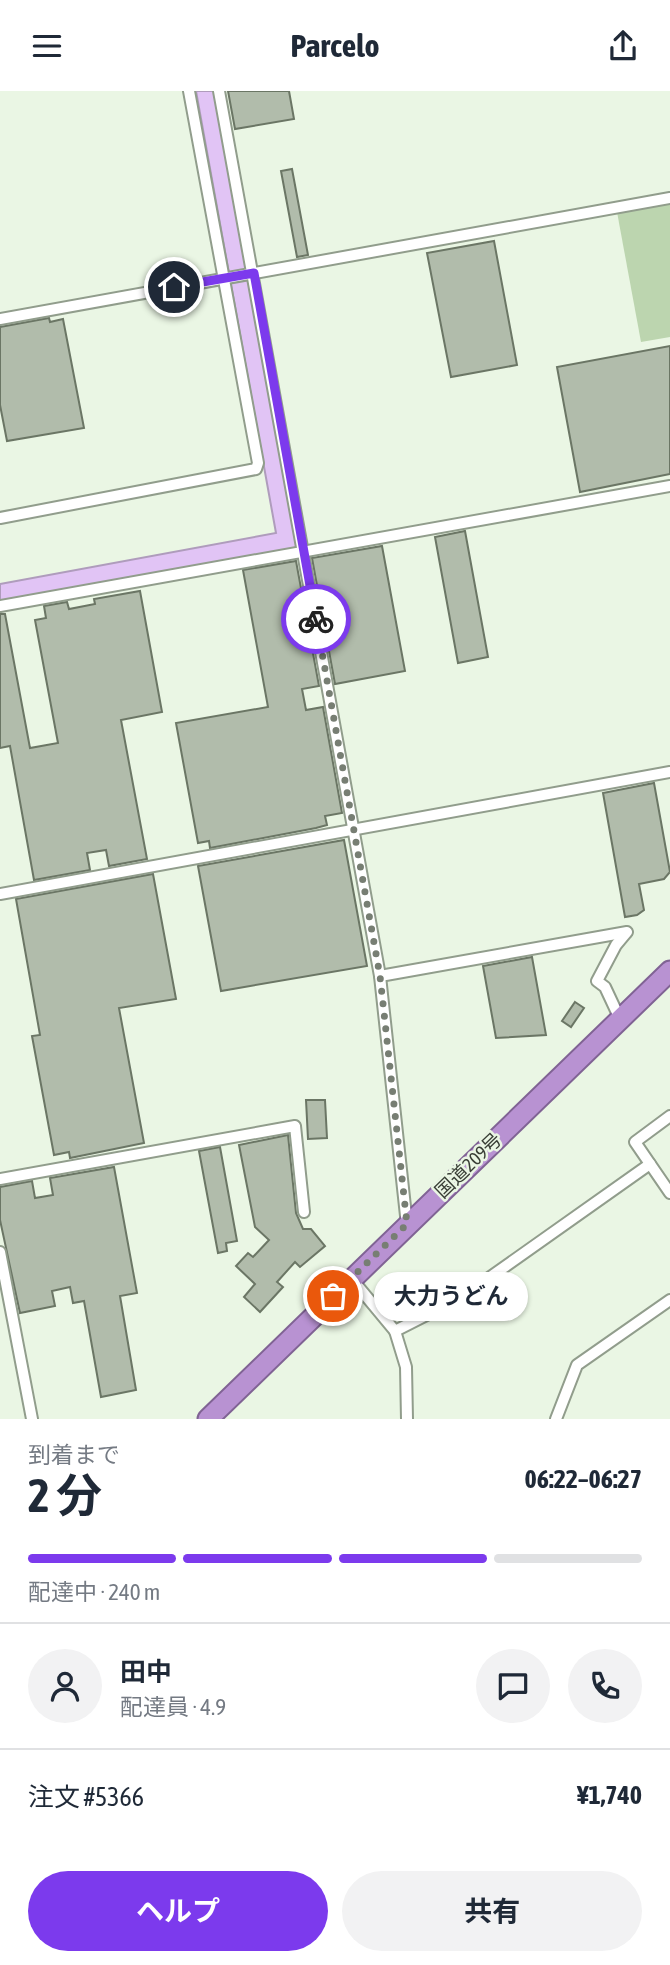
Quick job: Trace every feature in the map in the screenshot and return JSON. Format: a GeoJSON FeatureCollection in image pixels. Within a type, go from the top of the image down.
{"type":"FeatureCollection","features":[{"type":"Feature","properties":{"kind":"highway","name":"国道209号"},"geometry":{"type":"LineString","coordinates":[[212,1418],[351,1278],[670,971]]}},
{"type":"Feature","properties":{"kind":"street"},"geometry":{"type":"LineString","coordinates":[[0,518],[256,469],[258,463],[189,91]]}},
{"type":"Feature","properties":{"kind":"street"},"geometry":{"type":"LineString","coordinates":[[219,91],[380,976],[407,1224]]}},
{"type":"Feature","properties":{"kind":"street"},"geometry":{"type":"LineString","coordinates":[[0,319],[670,198]]}},
{"type":"Feature","properties":{"kind":"street"},"geometry":{"type":"LineString","coordinates":[[0,606],[670,486]]}},
{"type":"Feature","properties":{"kind":"street"},"geometry":{"type":"LineString","coordinates":[[0,894],[670,772]]}},
{"type":"Feature","properties":{"kind":"street"},"geometry":{"type":"LineString","coordinates":[[380,976],[626,932],[597,981],[605,987],[620,1019]]}},
{"type":"Feature","properties":{"kind":"street"},"geometry":{"type":"LineString","coordinates":[[670,1116],[635,1142],[670,1193]]}},
{"type":"Feature","properties":{"kind":"street"},"geometry":{"type":"LineString","coordinates":[[0,1179],[295,1126],[303,1212]]}},
{"type":"Feature","properties":{"kind":"street"},"geometry":{"type":"LineString","coordinates":[[395,1331],[462,1297],[650,1164]]}},
{"type":"Feature","properties":{"kind":"street"},"geometry":{"type":"LineString","coordinates":[[0,1252],[32,1419]]}},
{"type":"Feature","properties":{"kind":"street"},"geometry":{"type":"LineString","coordinates":[[351,1278],[395,1331],[406,1367],[407,1419]]}},
{"type":"Feature","properties":{"kind":"street"},"geometry":{"type":"LineString","coordinates":[[556,1419],[577,1365],[670,1300]]}},
{"type":"Feature","properties":{"kind":"green space"},"geometry":{"type":"Polygon","coordinates":[[[670,202],[670,337],[641,342],[617,212],[670,202]]]}},
{"type":"Feature","properties":{"kind":"shaded area"},"geometry":{"type":"Polygon","coordinates":[[[196,91],[215,91],[298,545],[296,548],[0,603],[0,584],[276,533],[196,91]]]}},
{"type":"Feature","properties":{"kind":"building"},"geometry":{"type":"Polygon","coordinates":[[[228,91],[289,91],[294,119],[235,129],[228,91]]]}},
{"type":"Feature","properties":{"kind":"building"},"geometry":{"type":"Polygon","coordinates":[[[292,169],[308,255],[297,257],[281,171],[292,169]]]}},
{"type":"Feature","properties":{"kind":"building"},"geometry":{"type":"Polygon","coordinates":[[[494,241],[517,365],[451,377],[427,253],[494,241]]]}},
{"type":"Feature","properties":{"kind":"building"},"geometry":{"type":"Polygon","coordinates":[[[49,318],[50,322],[63,319],[84,428],[7,441],[0,405],[0,327],[49,318]]]}},
{"type":"Feature","properties":{"kind":"building"},"geometry":{"type":"Polygon","coordinates":[[[670,346],[670,474],[580,492],[557,367],[670,346]]]}},
{"type":"Feature","properties":{"kind":"building"},"geometry":{"type":"Polygon","coordinates":[[[465,531],[488,657],[458,663],[435,537],[465,531]]]}},
{"type":"Feature","properties":{"kind":"building"},"geometry":{"type":"Polygon","coordinates":[[[382,546],[405,671],[335,684],[312,558],[382,546]]]}},
{"type":"Feature","properties":{"kind":"building"},"geometry":{"type":"Polygon","coordinates":[[[296,561],[319,686],[302,689],[306,710],[323,707],[342,813],[325,816],[327,825],[316,828],[210,848],[209,841],[198,843],[176,723],[268,707],[243,570],[296,561]]]}},
{"type":"Feature","properties":{"kind":"building"},"geometry":{"type":"Polygon","coordinates":[[[140,591],[162,712],[121,720],[147,859],[109,866],[106,850],[87,853],[90,870],[34,880],[10,746],[0,748],[0,614],[5,614],[30,748],[58,743],[35,620],[46,618],[44,606],[67,602],[69,609],[95,604],[94,599],[140,591]]]}},
{"type":"Feature","properties":{"kind":"building"},"geometry":{"type":"Polygon","coordinates":[[[654,783],[670,872],[664,879],[639,884],[644,910],[637,915],[625,917],[603,793],[654,783]]]}},
{"type":"Feature","properties":{"kind":"building"},"geometry":{"type":"Polygon","coordinates":[[[344,840],[367,966],[221,991],[198,866],[344,840]]]}},
{"type":"Feature","properties":{"kind":"building"},"geometry":{"type":"Polygon","coordinates":[[[153,874],[176,999],[119,1008],[144,1143],[70,1158],[69,1152],[54,1155],[32,1036],[40,1035],[16,899],[153,874]]]}},
{"type":"Feature","properties":{"kind":"building"},"geometry":{"type":"Polygon","coordinates":[[[532,957],[546,1035],[496,1038],[483,966],[532,957]]]}},
{"type":"Feature","properties":{"kind":"building"},"geometry":{"type":"Polygon","coordinates":[[[575,1002],[584,1008],[571,1027],[562,1021],[575,1002]]]}},
{"type":"Feature","properties":{"kind":"building"},"geometry":{"type":"Polygon","coordinates":[[[306,1100],[325,1100],[327,1138],[308,1139],[306,1100]]]}},
{"type":"Feature","properties":{"kind":"building"},"geometry":{"type":"Polygon","coordinates":[[[288,1135],[296,1213],[303,1229],[311,1229],[325,1246],[300,1267],[295,1262],[277,1282],[283,1287],[260,1312],[244,1297],[255,1284],[236,1266],[248,1253],[253,1257],[269,1240],[255,1227],[239,1145],[288,1135]]]}},
{"type":"Feature","properties":{"kind":"building"},"geometry":{"type":"Polygon","coordinates":[[[220,1147],[237,1241],[226,1243],[227,1251],[218,1253],[199,1151],[220,1147]]]}},
{"type":"Feature","properties":{"kind":"building"},"geometry":{"type":"Polygon","coordinates":[[[114,1167],[137,1293],[120,1296],[136,1390],[101,1397],[84,1301],[73,1303],[70,1287],[52,1291],[55,1306],[20,1313],[0,1220],[0,1187],[32,1181],[35,1198],[53,1195],[50,1178],[114,1167]]]}},
{"type":"Feature","properties":{"kind":"way so far"},"geometry":{"type":"LineString","coordinates":[[316,619],[380,976],[407,1224],[333,1296]]}},
{"type":"Feature","properties":{"kind":"place","name":"大力うどん"},"geometry":{"type":"Point","coordinates":[333,1296]}},
{"type":"Feature","properties":{"kind":"route"},"geometry":{"type":"LineString","coordinates":[[174,287],[254,273],[316,619]]}}]}
